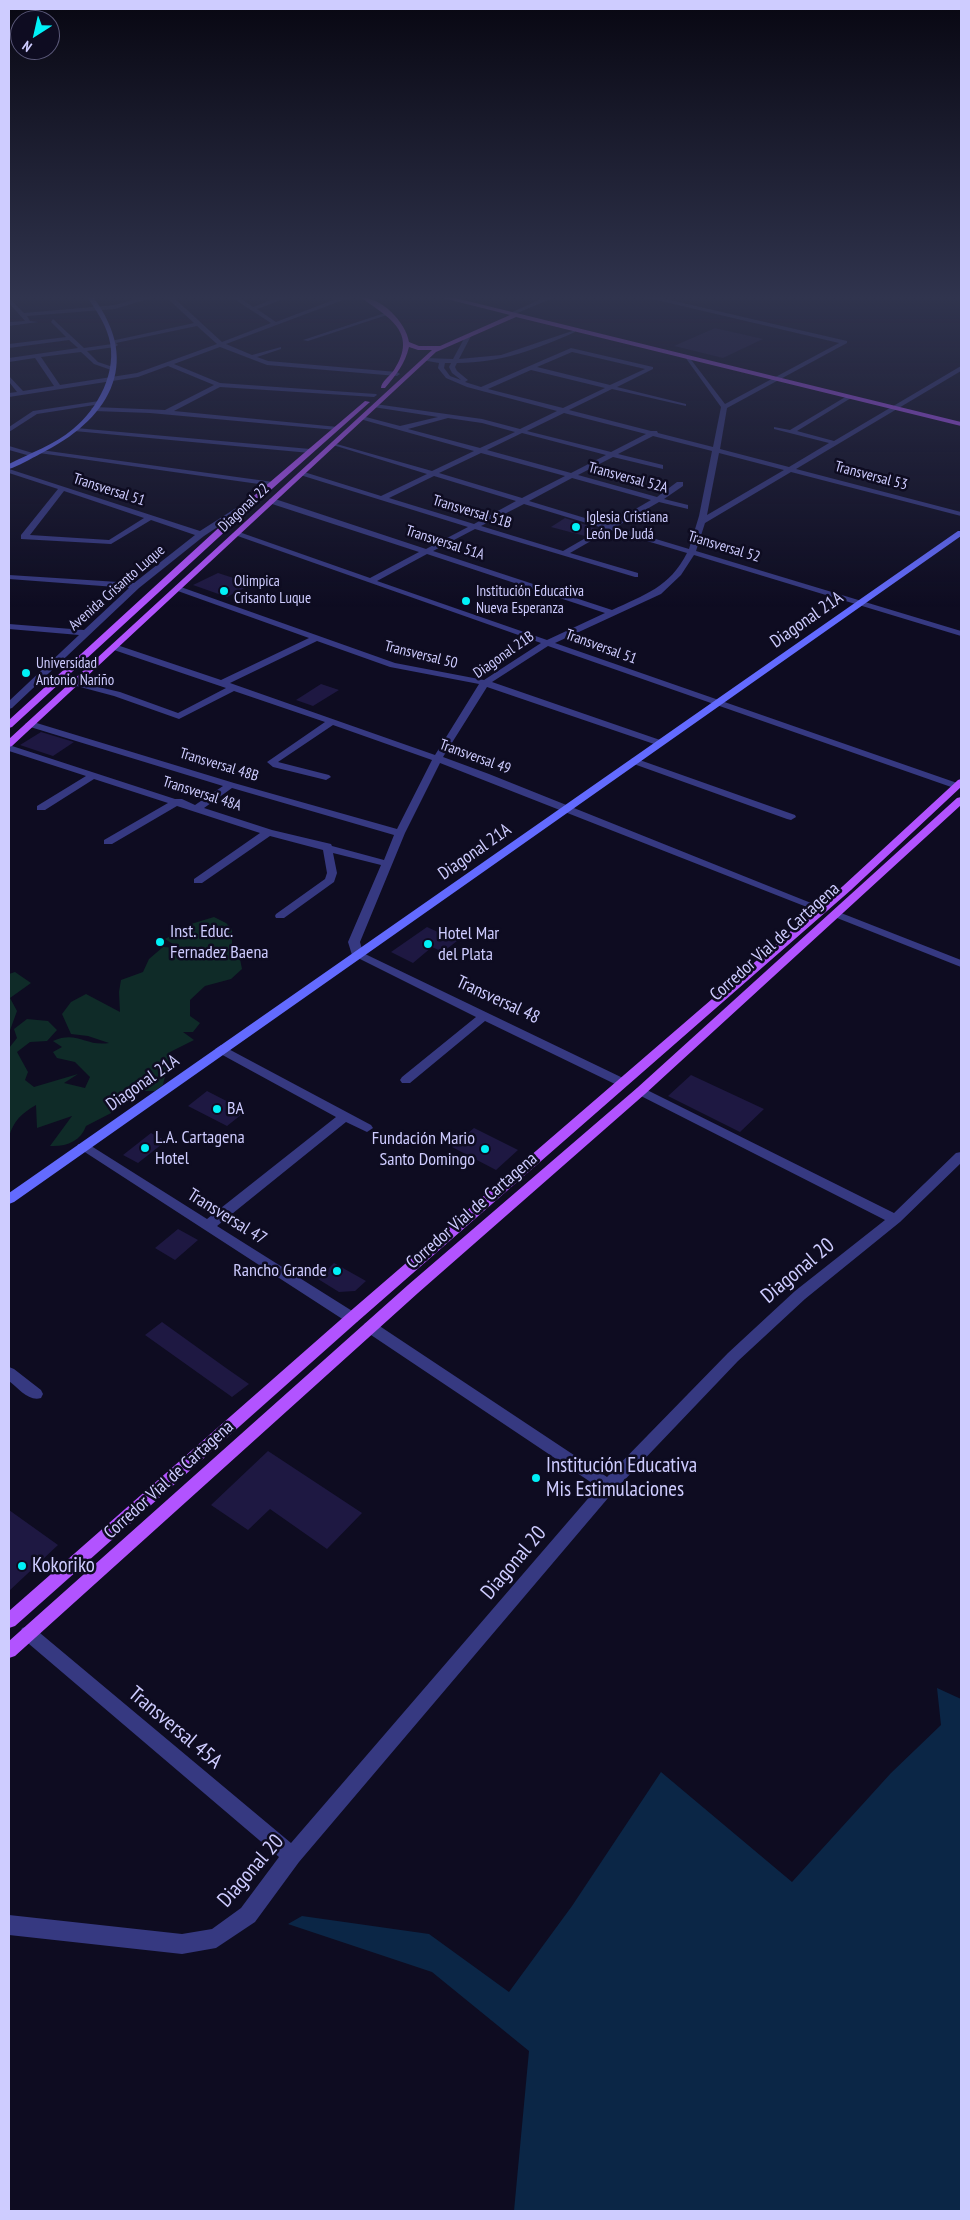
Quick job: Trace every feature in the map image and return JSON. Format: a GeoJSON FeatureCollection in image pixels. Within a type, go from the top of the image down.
{"type":"FeatureCollection","features":[{"type":"Feature","properties":{"kind":"main road","name":"Diagonal 22"},"geometry":{"type":"LineString","coordinates":[[9,725],[252,502],[368,401]]}},
{"type":"Feature","properties":{"kind":"main road","name":"Diagonal 22"},"geometry":{"type":"LineString","coordinates":[[9,744],[381,401]]}},
{"type":"Feature","properties":{"kind":"main road"},"geometry":{"type":"LineString","coordinates":[[867,401],[898,407]]}},
{"type":"Feature","properties":{"kind":"main road"},"geometry":{"type":"LineString","coordinates":[[872,401],[961,422]]}},
{"type":"Feature","properties":{"kind":"main road","name":"Corredor Vial de Cartagena"},"geometry":{"type":"LineString","coordinates":[[11,1617],[822,908],[959,784]]}},
{"type":"Feature","properties":{"kind":"main road","name":"Corredor Vial de Cartagena"},"geometry":{"type":"LineString","coordinates":[[9,1651],[370,1327],[641,1091],[961,800]]}},
{"type":"Feature","properties":{"kind":"street"},"geometry":{"type":"LineString","coordinates":[[9,469],[76,430],[100,401]]}},
{"type":"Feature","properties":{"kind":"street"},"geometry":{"type":"LineString","coordinates":[[166,412],[188,401]]}},
{"type":"Feature","properties":{"kind":"street","name":"Transversal 53"},"geometry":{"type":"LineString","coordinates":[[534,401],[961,514]]}},
{"type":"Feature","properties":{"kind":"street"},"geometry":{"type":"LineString","coordinates":[[381,499],[583,401]]}},
{"type":"Feature","properties":{"kind":"street"},"geometry":{"type":"LineString","coordinates":[[666,401],[684,405]]}},
{"type":"Feature","properties":{"kind":"street"},"geometry":{"type":"LineString","coordinates":[[719,401],[724,407],[736,401]]}},
{"type":"Feature","properties":{"kind":"street"},"geometry":{"type":"LineString","coordinates":[[791,432],[843,401]]}},
{"type":"Feature","properties":{"kind":"street"},"geometry":{"type":"LineString","coordinates":[[701,522],[908,401]]}},
{"type":"Feature","properties":{"kind":"street"},"geometry":{"type":"LineString","coordinates":[[9,430],[35,412],[97,406],[336,428]]}},
{"type":"Feature","properties":{"kind":"street"},"geometry":{"type":"LineString","coordinates":[[375,406],[452,415],[521,430],[660,467]]}},
{"type":"Feature","properties":{"kind":"street","name":"Diagonal 21B"},"geometry":{"type":"LineString","coordinates":[[358,955],[354,942],[356,936],[400,833],[437,759],[485,683],[547,643],[610,612],[647,598],[668,585],[692,552],[701,522],[724,407]]}},
{"type":"Feature","properties":{"kind":"street"},"geometry":{"type":"LineString","coordinates":[[400,428],[452,415]]}},
{"type":"Feature","properties":{"kind":"street","name":"Transversal 52A"},"geometry":{"type":"LineString","coordinates":[[362,418],[685,507]]}},
{"type":"Feature","properties":{"kind":"street"},"geometry":{"type":"LineString","coordinates":[[776,428],[835,443]]}},
{"type":"Feature","properties":{"kind":"street"},"geometry":{"type":"LineString","coordinates":[[76,430],[310,451]]}},
{"type":"Feature","properties":{"kind":"street"},"geometry":{"type":"LineString","coordinates":[[370,581],[655,432]]}},
{"type":"Feature","properties":{"kind":"street","name":"Transversal 52"},"geometry":{"type":"LineString","coordinates":[[335,444],[961,634]]}},
{"type":"Feature","properties":{"kind":"street"},"geometry":{"type":"LineString","coordinates":[[9,448],[272,484]]}},
{"type":"Feature","properties":{"kind":"street","name":"Transversal 51"},"geometry":{"type":"LineString","coordinates":[[9,469],[201,534]]}},
{"type":"Feature","properties":{"kind":"street","name":"Transversal 51B"},"geometry":{"type":"LineString","coordinates":[[301,474],[635,576]]}},
{"type":"Feature","properties":{"kind":"street"},"geometry":{"type":"LineString","coordinates":[[564,553],[657,500],[680,484]]}},
{"type":"Feature","properties":{"kind":"street"},"geometry":{"type":"LineString","coordinates":[[62,488],[24,537],[111,542],[150,517]]}},
{"type":"Feature","properties":{"kind":"street","name":"Transversal 51A"},"geometry":{"type":"LineString","coordinates":[[272,501],[610,612]]}},
{"type":"Feature","properties":{"kind":"street","name":"Avenida Crisanto Luque"},"geometry":{"type":"LineString","coordinates":[[9,706],[136,586],[201,534],[252,502]]}},
{"type":"Feature","properties":{"kind":"street","name":"Diagonal 21A"},"geometry":{"type":"LineString","coordinates":[[9,1199],[961,533]]}},
{"type":"Feature","properties":{"kind":"street","name":"Transversal 51"},"geometry":{"type":"LineString","coordinates":[[236,534],[716,703],[959,784]]}},
{"type":"Feature","properties":{"kind":"street"},"geometry":{"type":"LineString","coordinates":[[9,577],[136,586]]}},
{"type":"Feature","properties":{"kind":"street","name":"Transversal 50"},"geometry":{"type":"LineString","coordinates":[[178,588],[393,665],[485,683],[660,743]]}},
{"type":"Feature","properties":{"kind":"street"},"geometry":{"type":"LineString","coordinates":[[9,626],[86,632]]}},
{"type":"Feature","properties":{"kind":"street"},"geometry":{"type":"LineString","coordinates":[[221,684],[315,638]]}},
{"type":"Feature","properties":{"kind":"street","name":"Transversal 49"},"geometry":{"type":"LineString","coordinates":[[114,647],[332,721],[437,759],[568,808],[822,908]]}},
{"type":"Feature","properties":{"kind":"street"},"geometry":{"type":"LineString","coordinates":[[73,684],[117,694],[179,716],[232,688]]}},
{"type":"Feature","properties":{"kind":"street"},"geometry":{"type":"LineString","coordinates":[[326,777],[276,765],[272,762],[332,721]]}},
{"type":"Feature","properties":{"kind":"street","name":"Transversal 48B"},"geometry":{"type":"LineString","coordinates":[[30,724],[231,785],[400,833]]}},
{"type":"Feature","properties":{"kind":"street","name":"Transversal 48A"},"geometry":{"type":"LineString","coordinates":[[9,748],[268,832],[327,846],[388,864]]}},
{"type":"Feature","properties":{"kind":"street"},"geometry":{"type":"LineString","coordinates":[[634,761],[792,817]]}},
{"type":"Feature","properties":{"kind":"street"},"geometry":{"type":"LineString","coordinates":[[41,808],[94,775]]}},
{"type":"Feature","properties":{"kind":"street"},"geometry":{"type":"LineString","coordinates":[[198,808],[231,785]]}},
{"type":"Feature","properties":{"kind":"street"},"geometry":{"type":"LineString","coordinates":[[108,842],[178,802]]}},
{"type":"Feature","properties":{"kind":"street"},"geometry":{"type":"LineString","coordinates":[[198,881],[268,832]]}},
{"type":"Feature","properties":{"kind":"street"},"geometry":{"type":"LineString","coordinates":[[280,916],[330,880],[332,873],[327,846]]}},
{"type":"Feature","properties":{"kind":"street"},"geometry":{"type":"LineString","coordinates":[[836,914],[961,964]]}},
{"type":"Feature","properties":{"kind":"street","name":"Transversal 48"},"geometry":{"type":"LineString","coordinates":[[358,955],[621,1082]]}},
{"type":"Feature","properties":{"kind":"street"},"geometry":{"type":"LineString","coordinates":[[406,1080],[485,1015]]}},
{"type":"Feature","properties":{"kind":"street"},"geometry":{"type":"LineString","coordinates":[[221,1049],[367,1128]]}},
{"type":"Feature","properties":{"kind":"street"},"geometry":{"type":"LineString","coordinates":[[641,1091],[895,1219]]}},
{"type":"Feature","properties":{"kind":"street"},"geometry":{"type":"LineString","coordinates":[[207,1226],[344,1117]]}},
{"type":"Feature","properties":{"kind":"street","name":"Transversal 47"},"geometry":{"type":"LineString","coordinates":[[83,1147],[352,1318]]}},
{"type":"Feature","properties":{"kind":"street","name":"Diagonal 20"},"geometry":{"type":"LineString","coordinates":[[9,1925],[182,1944],[216,1938],[248,1915],[292,1856],[608,1486],[733,1357],[793,1301],[895,1219],[961,1156]]}},
{"type":"Feature","properties":{"kind":"street"},"geometry":{"type":"LineString","coordinates":[[370,1327],[608,1486]]}},
{"type":"Feature","properties":{"kind":"street"},"geometry":{"type":"LineString","coordinates":[[9,1373],[36,1394]]}},
{"type":"Feature","properties":{"kind":"street","name":"Transversal 45A"},"geometry":{"type":"LineString","coordinates":[[28,1633],[292,1856]]}},
{"type":"Feature","properties":{"kind":"green space"},"geometry":{"type":"Polygon","coordinates":[[[214,917],[226,923],[232,929],[232,949],[240,959],[242,969],[231,979],[205,986],[190,1000],[190,1016],[200,1023],[193,1032],[183,1032],[194,1040],[170,1052],[170,1061],[163,1085],[155,1091],[143,1091],[142,1082],[125,1092],[129,1102],[86,1126],[81,1136],[67,1144],[50,1146],[72,1116],[37,1128],[36,1105],[19,1118],[13,1126],[9,1137],[9,1048],[17,1038],[14,1029],[27,1019],[48,1021],[57,1030],[47,1041],[30,1042],[17,1052],[28,1072],[25,1080],[34,1087],[78,1074],[64,1083],[85,1088],[90,1077],[75,1062],[57,1058],[53,1052],[62,1047],[53,1041],[69,1037],[94,1043],[109,1043],[88,1036],[71,1034],[62,1014],[71,1002],[86,994],[120,1012],[119,992],[121,980],[143,972],[149,959],[163,947],[179,948],[165,939],[191,924],[214,917]]]}},
{"type":"Feature","properties":{"kind":"green space"},"geometry":{"type":"Polygon","coordinates":[[[15,972],[31,983],[10,998],[17,1011],[9,1033],[9,974],[15,972]]]}},
{"type":"Feature","properties":{"kind":"water"},"geometry":{"type":"Polygon","coordinates":[[[937,1688],[961,1699],[961,2211],[514,2211],[529,2051],[432,1972],[288,1924],[302,1916],[429,1934],[509,1992],[572,1906],[661,1772],[792,1882],[891,1773],[941,1725],[937,1688]]]}},
{"type":"Feature","properties":{"kind":"building","name":"Iglesia Cristiana León De Judá"},"geometry":{"type":"Polygon","coordinates":[[[565,518],[598,529],[585,536],[551,527],[565,518]]]}},
{"type":"Feature","properties":{"kind":"building","name":"Olimpica Crisanto Luque"},"geometry":{"type":"Polygon","coordinates":[[[218,573],[252,584],[227,597],[193,585],[218,573]]]}},
{"type":"Feature","properties":{"kind":"building"},"geometry":{"type":"Polygon","coordinates":[[[321,684],[339,690],[313,706],[296,700],[321,684]]]}},
{"type":"Feature","properties":{"kind":"building"},"geometry":{"type":"Polygon","coordinates":[[[41,732],[74,742],[53,756],[20,745],[41,732]]]}},
{"type":"Feature","properties":{"kind":"building","name":"Hotel Mar del Plata"},"geometry":{"type":"Polygon","coordinates":[[[427,927],[457,941],[443,952],[432,947],[413,963],[391,952],[427,927]]]}},
{"type":"Feature","properties":{"kind":"building"},"geometry":{"type":"Polygon","coordinates":[[[691,1075],[764,1109],[740,1132],[668,1096],[691,1075]]]}},
{"type":"Feature","properties":{"kind":"building","name":"BA"},"geometry":{"type":"Polygon","coordinates":[[[207,1091],[246,1111],[227,1126],[188,1106],[207,1091]]]}},
{"type":"Feature","properties":{"kind":"building","name":"Fundación Mario Santo Domingo"},"geometry":{"type":"Polygon","coordinates":[[[474,1128],[518,1150],[496,1170],[452,1147],[474,1128]]]}},
{"type":"Feature","properties":{"kind":"building","name":"L.A. Cartagena Hotel"},"geometry":{"type":"Polygon","coordinates":[[[151,1133],[166,1141],[138,1163],[123,1155],[151,1133]]]}},
{"type":"Feature","properties":{"kind":"building"},"geometry":{"type":"Polygon","coordinates":[[[178,1229],[198,1240],[175,1260],[155,1248],[178,1229]]]}},
{"type":"Feature","properties":{"kind":"building","name":"Rancho Grande"},"geometry":{"type":"Polygon","coordinates":[[[334,1263],[366,1281],[355,1291],[339,1292],[318,1279],[334,1263]]]}},
{"type":"Feature","properties":{"kind":"building"},"geometry":{"type":"Polygon","coordinates":[[[162,1322],[249,1384],[232,1397],[145,1335],[162,1322]]]}},
{"type":"Feature","properties":{"kind":"building"},"geometry":{"type":"Polygon","coordinates":[[[268,1451],[362,1513],[327,1549],[270,1509],[248,1530],[211,1505],[268,1451]]]}},
{"type":"Feature","properties":{"kind":"building","name":"Kokoriko"},"geometry":{"type":"Polygon","coordinates":[[[9,1510],[58,1545],[9,1591],[9,1510]]]}},
{"type":"Feature","properties":{"kind":"place","name":"Iglesia Cristiana León De Judá"},"geometry":{"type":"Point","coordinates":[576,527]}},
{"type":"Feature","properties":{"kind":"place","name":"Olimpica Crisanto Luque"},"geometry":{"type":"Point","coordinates":[224,591]}},
{"type":"Feature","properties":{"kind":"place","name":"Institución Educativa Nueva Esperanza"},"geometry":{"type":"Point","coordinates":[466,601]}},
{"type":"Feature","properties":{"kind":"place","name":"Universidad Antonio Nariño"},"geometry":{"type":"Point","coordinates":[26,673]}},
{"type":"Feature","properties":{"kind":"place","name":"Inst. Educ. Fernadez Baena"},"geometry":{"type":"Point","coordinates":[160,942]}},
{"type":"Feature","properties":{"kind":"place","name":"Hotel Mar del Plata"},"geometry":{"type":"Point","coordinates":[428,944]}},
{"type":"Feature","properties":{"kind":"place","name":"BA"},"geometry":{"type":"Point","coordinates":[217,1109]}},
{"type":"Feature","properties":{"kind":"place","name":"L.A. Cartagena Hotel"},"geometry":{"type":"Point","coordinates":[145,1148]}},
{"type":"Feature","properties":{"kind":"place","name":"Fundación Mario Santo Domingo"},"geometry":{"type":"Point","coordinates":[485,1149]}},
{"type":"Feature","properties":{"kind":"place","name":"Rancho Grande"},"geometry":{"type":"Point","coordinates":[337,1271]}},
{"type":"Feature","properties":{"kind":"place","name":"Institución Educativa Mis Estimulaciones"},"geometry":{"type":"Point","coordinates":[536,1478]}},
{"type":"Feature","properties":{"kind":"place","name":"Kokoriko"},"geometry":{"type":"Point","coordinates":[22,1566]}}]}
